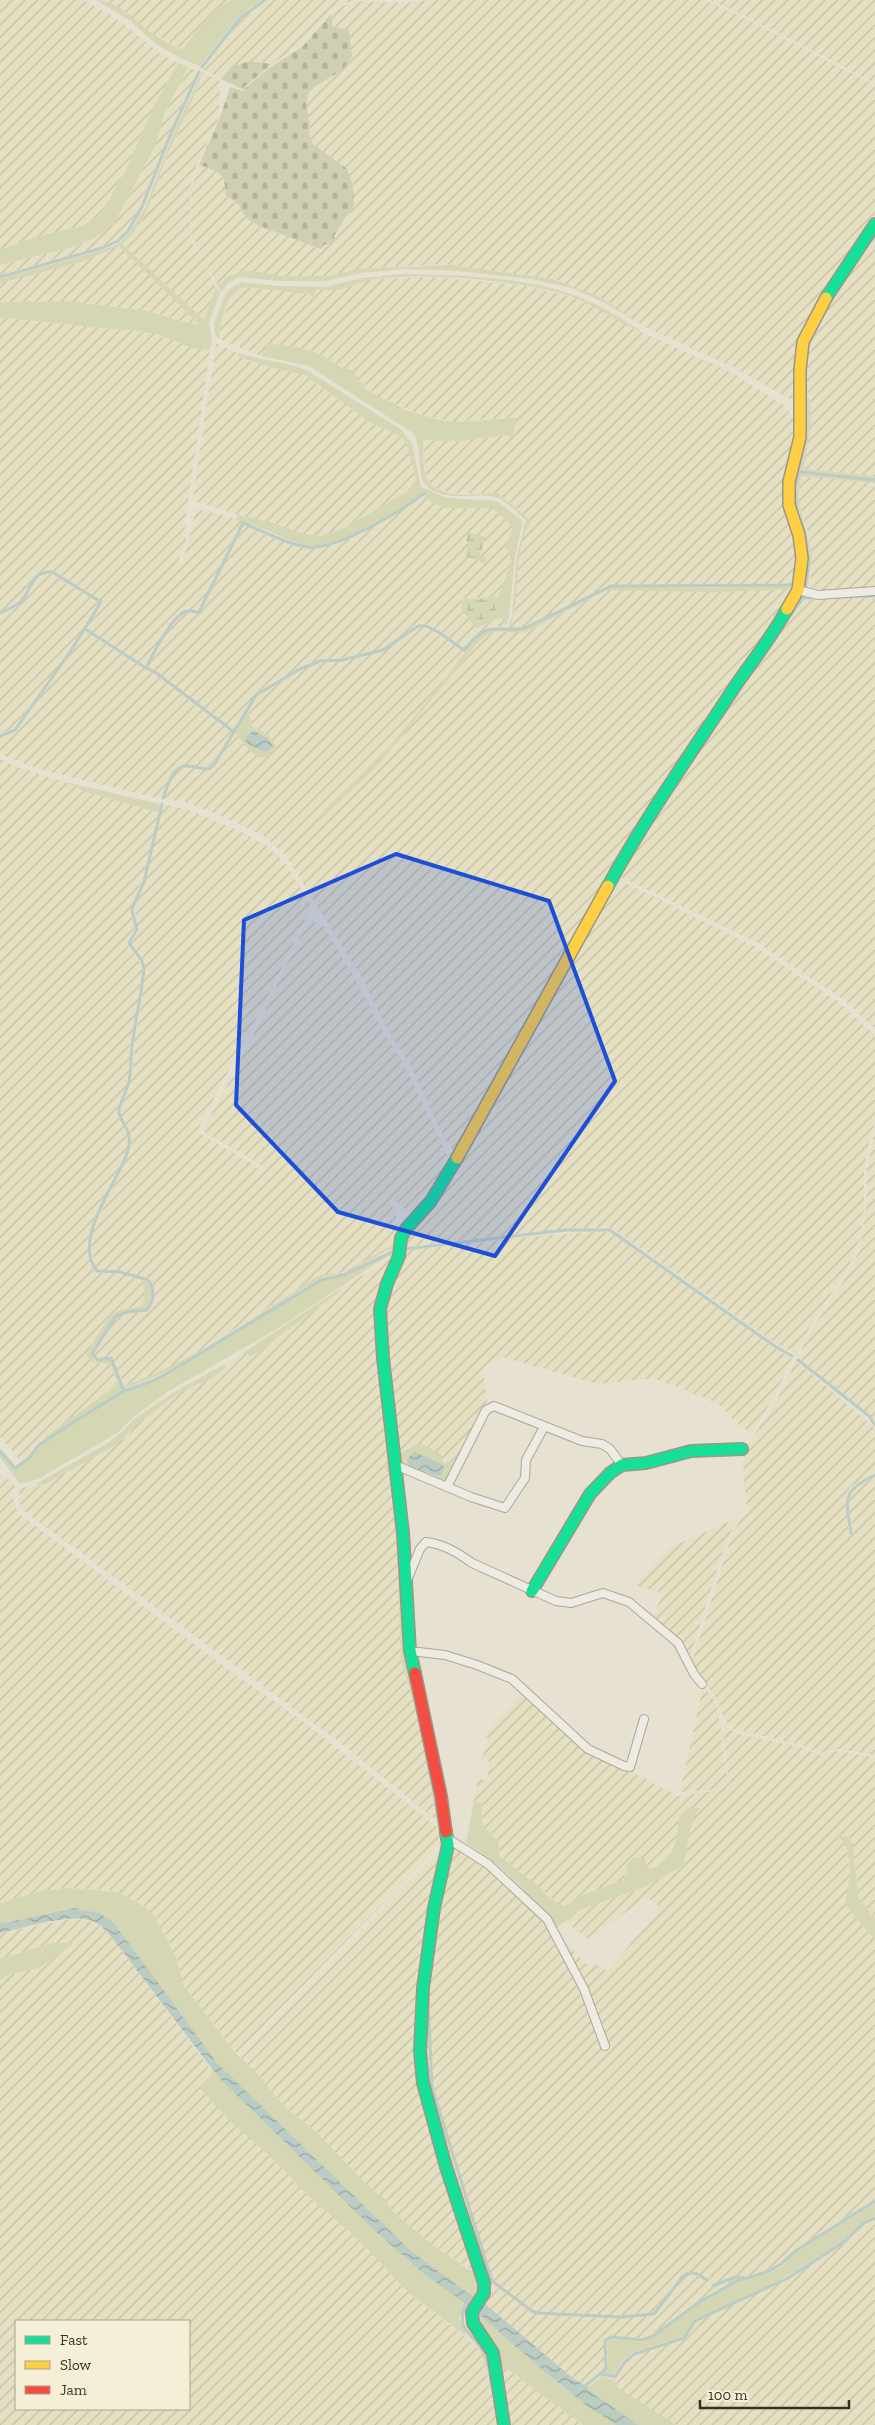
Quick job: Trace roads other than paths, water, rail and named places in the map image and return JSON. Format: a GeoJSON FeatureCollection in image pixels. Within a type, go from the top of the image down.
{"type":"FeatureCollection","features":[{"type":"Feature","properties":{"kind":"street"},"geometry":{"type":"LineString","coordinates":[[504,2425],[493,2353],[473,2323],[472,2312],[484,2293],[484,2283],[425,2096],[421,2059],[421,2014],[427,1953],[434,1908],[445,1864],[447,1838],[441,1796],[410,1651],[403,1533],[380,1309],[398,1256],[401,1238],[412,1221],[431,1201],[446,1178],[478,1116],[634,839],[745,672],[774,633],[798,590],[802,558],[799,535],[789,505],[789,482],[800,437],[800,370],[803,342],[818,311],[875,224]]}},
{"type":"Feature","properties":{"kind":"street"},"geometry":{"type":"LineString","coordinates":[[798,590],[818,595],[875,591]]}},
{"type":"Feature","properties":{"kind":"street"},"geometry":{"type":"LineString","coordinates":[[447,1487],[489,1407],[500,1408],[582,1441],[602,1444],[610,1449],[622,1465]]}},
{"type":"Feature","properties":{"kind":"street"},"geometry":{"type":"LineString","coordinates":[[395,1465],[471,1498],[505,1508],[525,1478],[526,1460],[544,1427]]}},
{"type":"Feature","properties":{"kind":"street"},"geometry":{"type":"LineString","coordinates":[[532,1591],[590,1494],[610,1473],[622,1465],[646,1463],[705,1449],[742,1449]]}},
{"type":"Feature","properties":{"kind":"street"},"geometry":{"type":"LineString","coordinates":[[406,1582],[420,1549],[426,1542],[461,1553],[472,1562],[532,1591],[564,1602],[583,1601],[602,1593],[629,1602],[678,1643],[694,1674],[702,1684]]}},
{"type":"Feature","properties":{"kind":"street"},"geometry":{"type":"LineString","coordinates":[[410,1651],[445,1655],[477,1665],[512,1680],[588,1749],[624,1766],[630,1767],[644,1719]]}},
{"type":"Feature","properties":{"kind":"street"},"geometry":{"type":"LineString","coordinates":[[447,1838],[483,1859],[547,1919],[584,1989],[605,2046]]}},
{"type":"Feature","properties":{"kind":"water"},"geometry":{"type":"Polygon","coordinates":[[[254,731],[268,739],[273,746],[266,752],[248,744],[245,740],[247,735],[254,731]]]}},
{"type":"Feature","properties":{"kind":"water"},"geometry":{"type":"Polygon","coordinates":[[[414,1452],[442,1464],[444,1467],[442,1474],[438,1476],[409,1466],[407,1459],[414,1452]]]}},
{"type":"Feature","properties":{"kind":"water"},"geometry":{"type":"Polygon","coordinates":[[[73,1908],[99,1913],[114,1923],[217,2063],[411,2251],[475,2298],[469,2306],[424,2274],[375,2231],[219,2078],[113,1939],[99,1925],[89,1920],[68,1919],[45,1922],[0,1933],[0,1924],[73,1908]]]}},
{"type":"Feature","properties":{"kind":"water"},"geometry":{"type":"Polygon","coordinates":[[[483,2302],[575,2380],[588,2387],[587,2389],[638,2425],[616,2425],[587,2406],[476,2312],[483,2302]]]}},
{"type":"Feature","properties":{"kind":"waterway"},"geometry":{"type":"LineString","coordinates":[[202,67],[240,18],[265,0]]}},
{"type":"Feature","properties":{"kind":"waterway"},"geometry":{"type":"LineString","coordinates":[[0,277],[102,248],[118,241],[128,231],[142,207],[171,133],[199,72]]}},
{"type":"Feature","properties":{"kind":"waterway"},"geometry":{"type":"LineString","coordinates":[[805,424],[806,402]]}},
{"type":"Feature","properties":{"kind":"waterway"},"geometry":{"type":"LineString","coordinates":[[797,513],[795,490],[801,455]]}},
{"type":"Feature","properties":{"kind":"waterway"},"geometry":{"type":"LineString","coordinates":[[799,472],[875,480]]}},
{"type":"Feature","properties":{"kind":"waterway"},"geometry":{"type":"LineString","coordinates":[[146,668],[164,635],[176,619],[182,613],[188,611],[199,612],[243,523],[291,543],[308,547],[320,546],[335,542],[368,528],[425,493]]}},
{"type":"Feature","properties":{"kind":"waterway"},"geometry":{"type":"LineString","coordinates":[[804,533],[809,562],[805,586],[807,589]]}},
{"type":"Feature","properties":{"kind":"waterway"},"geometry":{"type":"LineString","coordinates":[[0,613],[21,601],[36,578],[45,572],[52,572],[101,602],[70,652],[15,730],[0,736]]}},
{"type":"Feature","properties":{"kind":"waterway"},"geometry":{"type":"LineString","coordinates":[[163,798],[169,782],[178,768],[189,766],[209,769],[214,765],[256,695],[300,669],[320,661],[342,660],[383,650],[418,626],[426,626],[440,633],[464,650],[480,633],[493,629],[525,628],[611,586],[787,585],[792,584],[795,580]]}},
{"type":"Feature","properties":{"kind":"waterway"},"geometry":{"type":"LineString","coordinates":[[790,616],[803,598],[875,596]]}},
{"type":"Feature","properties":{"kind":"waterway"},"geometry":{"type":"LineString","coordinates":[[85,629],[155,672],[234,732]]}},
{"type":"Feature","properties":{"kind":"waterway"},"geometry":{"type":"LineString","coordinates":[[124,1391],[111,1358],[98,1360],[92,1354],[116,1316],[128,1312],[147,1310],[151,1303],[153,1292],[149,1281],[145,1279],[120,1272],[97,1271],[91,1258],[89,1244],[98,1213],[121,1168],[129,1146],[128,1132],[119,1115],[119,1110],[129,1081],[132,1045],[144,968],[142,961],[129,943],[137,929],[132,911],[144,882],[162,804]]}},
{"type":"Feature","properties":{"kind":"waterway"},"geometry":{"type":"LineString","coordinates":[[405,1249],[566,1230],[610,1230],[776,1347],[792,1356]]}},
{"type":"Feature","properties":{"kind":"waterway"},"geometry":{"type":"LineString","coordinates":[[0,1451],[15,1468],[28,1459],[39,1445],[124,1391],[155,1380],[321,1280],[346,1274],[394,1251]]}},
{"type":"Feature","properties":{"kind":"waterway"},"geometry":{"type":"LineString","coordinates":[[798,1360],[869,1416],[875,1425]]}},
{"type":"Feature","properties":{"kind":"waterway"},"geometry":{"type":"LineString","coordinates":[[851,1533],[848,1497],[856,1486],[875,1475]]}},
{"type":"Feature","properties":{"kind":"waterway"},"geometry":{"type":"LineString","coordinates":[[428,2000],[432,2087],[492,2281],[537,2313],[620,2317],[654,2314],[686,2274],[695,2274],[707,2280]]}},
{"type":"Feature","properties":{"kind":"waterway"},"geometry":{"type":"LineString","coordinates":[[586,2385],[606,2369],[605,2341],[611,2337],[642,2340],[653,2336],[698,2303],[737,2281],[767,2272],[781,2264],[797,2250],[875,2201]]}},
{"type":"Feature","properties":{"kind":"waterway"},"geometry":{"type":"LineString","coordinates":[[601,2374],[615,2377],[624,2363],[634,2354],[684,2338],[695,2321],[788,2278],[841,2244],[864,2223],[875,2218]]}},
{"type":"Feature","properties":{"kind":"waterway"},"geometry":{"type":"LineString","coordinates":[[713,2286],[735,2277],[745,2278]]}},
{"type":"Feature","properties":{"kind":"waterway"},"geometry":{"type":"LineString","coordinates":[[466,2303],[462,2321],[467,2332],[480,2346],[484,2354],[495,2400]]}}]}
